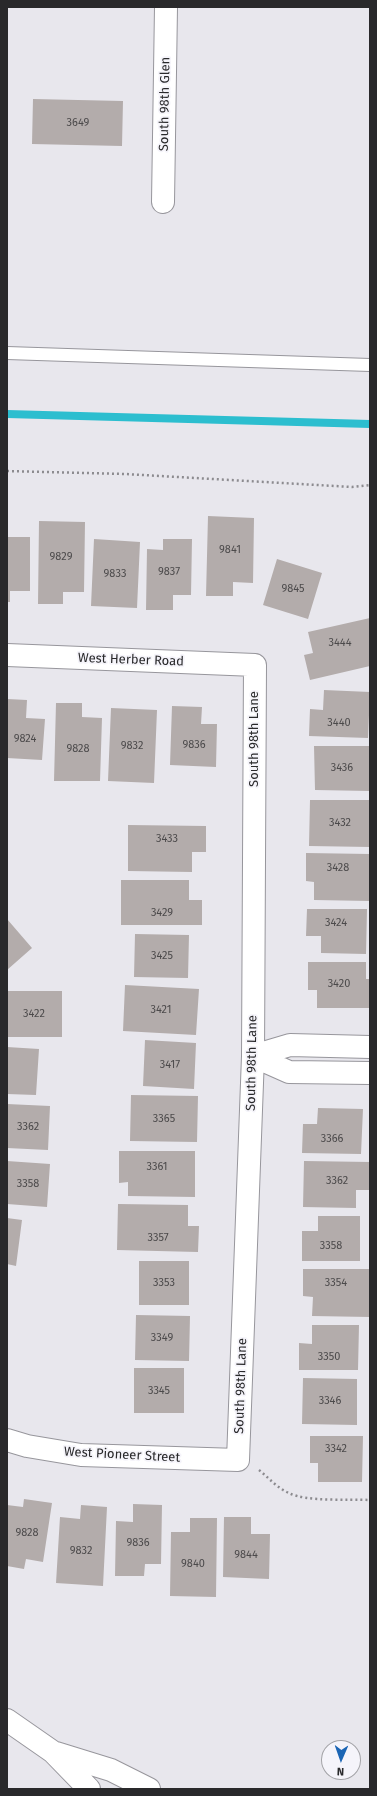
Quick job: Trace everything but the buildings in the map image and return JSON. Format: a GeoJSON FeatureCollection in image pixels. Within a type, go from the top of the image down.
{"type":"FeatureCollection","features":[{"type":"Feature","properties":{"kind":"street","name":"South 98th Glen"},"geometry":{"type":"LineString","coordinates":[[163,202],[166,7]]}},
{"type":"Feature","properties":{"kind":"street","name":"West Herber Road"},"geometry":{"type":"LineString","coordinates":[[7,655],[255,665]]}},
{"type":"Feature","properties":{"kind":"street","name":"South 98th Lane"},"geometry":{"type":"LineString","coordinates":[[238,1460],[253,1056],[255,665]]}},
{"type":"Feature","properties":{"kind":"street"},"geometry":{"type":"LineString","coordinates":[[253,1056],[290,1045],[370,1047]]}},
{"type":"Feature","properties":{"kind":"street"},"geometry":{"type":"LineString","coordinates":[[253,1056],[289,1072],[370,1073]]}},
{"type":"Feature","properties":{"kind":"street","name":"West Pioneer Street"},"geometry":{"type":"LineString","coordinates":[[7,1440],[27,1446],[81,1455],[238,1460]]}},
{"type":"Feature","properties":{"kind":"street"},"geometry":{"type":"LineString","coordinates":[[7,1720],[53,1752],[89,1789]]}},
{"type":"Feature","properties":{"kind":"street"},"geometry":{"type":"LineString","coordinates":[[53,1752],[111,1770],[149,1789]]}},
{"type":"Feature","properties":{"kind":"lane"},"geometry":{"type":"LineString","coordinates":[[7,353],[370,365]]}},
{"type":"Feature","properties":{"kind":"path"},"geometry":{"type":"LineString","coordinates":[[7,471],[125,474],[352,487],[370,485]]}},
{"type":"Feature","properties":{"kind":"path"},"geometry":{"type":"LineString","coordinates":[[238,1460],[260,1471],[277,1486],[290,1494],[305,1497],[370,1500]]}},
{"type":"Feature","properties":{"kind":"waterway"},"geometry":{"type":"LineString","coordinates":[[7,414],[370,424]]}}]}
